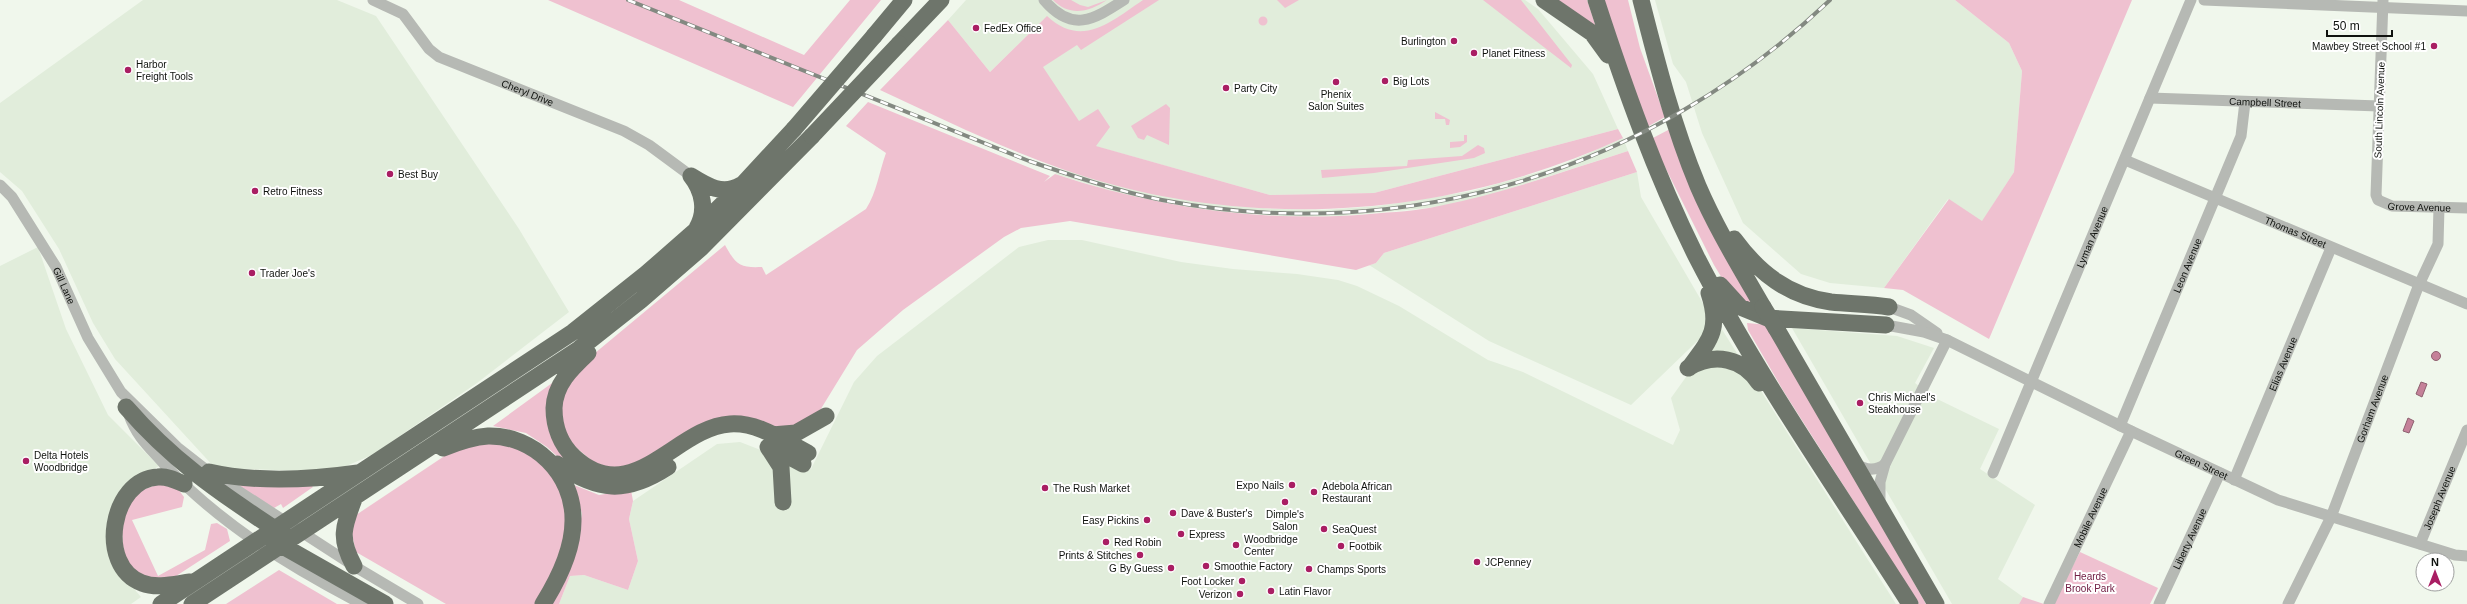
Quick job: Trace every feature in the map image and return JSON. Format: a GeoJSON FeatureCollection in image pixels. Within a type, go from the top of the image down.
{"type":"FeatureCollection","features":[{"type":"Feature","properties":{"kind":"highway"},"geometry":{"type":"LineString","coordinates":[[161,604],[362,473],[573,332],[646,274],[694,232],[743,184],[794,129],[904,0]]}},
{"type":"Feature","properties":{"kind":"highway"},"geometry":{"type":"LineString","coordinates":[[192,604],[554,367],[629,310],[724,227],[941,0]]}},
{"type":"Feature","properties":{"kind":"highway"},"geometry":{"type":"LineString","coordinates":[[1544,0],[1583,26],[1598,39],[1623,86]]}},
{"type":"Feature","properties":{"kind":"highway"},"geometry":{"type":"LineString","coordinates":[[1596,0],[1623,86],[1658,173],[1697,257],[1744,342],[1910,604]]}},
{"type":"Feature","properties":{"kind":"highway"},"geometry":{"type":"LineString","coordinates":[[1636,0],[1646,23]]}},
{"type":"Feature","properties":{"kind":"highway"},"geometry":{"type":"LineString","coordinates":[[1641,0],[1662,85],[1683,145],[1708,208],[1763,306],[1936,604]]}},
{"type":"Feature","properties":{"kind":"highway"},"geometry":{"type":"LineString","coordinates":[[1683,145],[1731,235],[1752,261],[1769,278],[1790,290],[1813,298],[1889,307]]}},
{"type":"Feature","properties":{"kind":"highway"},"geometry":{"type":"LineString","coordinates":[[691,176],[708,186],[721,190],[735,188],[743,184]]}},
{"type":"Feature","properties":{"kind":"highway"},"geometry":{"type":"LineString","coordinates":[[691,176],[700,192],[703,205],[701,221],[694,232]]}},
{"type":"Feature","properties":{"kind":"highway"},"geometry":{"type":"LineString","coordinates":[[1697,257],[1732,300],[1756,314],[1785,320],[1886,325]]}},
{"type":"Feature","properties":{"kind":"highway"},"geometry":{"type":"LineString","coordinates":[[1697,257],[1714,306],[1716,322],[1709,341],[1688,368],[1700,362],[1718,359],[1743,365],[1752,373],[1772,404],[1802,434]]}},
{"type":"Feature","properties":{"kind":"highway"},"geometry":{"type":"LineString","coordinates":[[629,310],[569,371],[556,394],[554,410],[558,432],[567,450],[579,462],[606,473],[630,473],[647,467],[702,432],[721,425],[747,425],[768,439],[806,459]]}},
{"type":"Feature","properties":{"kind":"highway"},"geometry":{"type":"LineString","coordinates":[[123,399],[181,463],[291,534],[302,533]]}},
{"type":"Feature","properties":{"kind":"highway"},"geometry":{"type":"LineString","coordinates":[[409,462],[461,441],[487,436],[520,442],[582,480],[599,486],[620,487],[647,480],[705,443],[718,438],[741,436],[768,439],[796,434],[826,416]]}},
{"type":"Feature","properties":{"kind":"highway"},"geometry":{"type":"LineString","coordinates":[[768,439],[781,467],[783,502]]}},
{"type":"Feature","properties":{"kind":"highway"},"geometry":{"type":"LineString","coordinates":[[543,604],[564,559],[573,521],[572,506],[567,487],[555,468],[545,457]]}},
{"type":"Feature","properties":{"kind":"highway"},"geometry":{"type":"LineString","coordinates":[[209,472],[234,476],[296,479],[362,473]]}},
{"type":"Feature","properties":{"kind":"highway"},"geometry":{"type":"LineString","coordinates":[[184,484],[167,478],[156,477],[146,480],[135,487],[126,498],[117,515],[114,545],[124,569],[132,578],[143,583],[162,586],[196,581]]}},
{"type":"Feature","properties":{"kind":"highway"},"geometry":{"type":"LineString","coordinates":[[354,499],[345,522],[343,537],[344,547],[354,566]]}},
{"type":"Feature","properties":{"kind":"highway"},"geometry":{"type":"LineString","coordinates":[[256,541],[267,539],[278,548],[385,604]]}},
{"type":"Feature","properties":{"kind":"street","name":"Cheryl Drive"},"geometry":{"type":"LineString","coordinates":[[373,0],[403,14],[435,55],[624,131],[649,145],[691,176]]}},
{"type":"Feature","properties":{"kind":"street"},"geometry":{"type":"LineString","coordinates":[[1044,0],[1064,17],[1080,20],[1100,15],[1124,0]]}},
{"type":"Feature","properties":{"kind":"street","name":"Lyman Avenue"},"geometry":{"type":"LineString","coordinates":[[1993,473],[2032,383],[2191,0]]}},
{"type":"Feature","properties":{"kind":"street"},"geometry":{"type":"LineString","coordinates":[[2204,0],[2383,4],[2467,11]]}},
{"type":"Feature","properties":{"kind":"street","name":"South Lincoln Avenue"},"geometry":{"type":"LineString","coordinates":[[2376,195],[2383,4]]}},
{"type":"Feature","properties":{"kind":"street","name":"Campbell Street"},"geometry":{"type":"LineString","coordinates":[[2150,98],[2379,106]]}},
{"type":"Feature","properties":{"kind":"street","name":"Leon Avenue"},"geometry":{"type":"LineString","coordinates":[[2120,426],[2240,136],[2245,102]]}},
{"type":"Feature","properties":{"kind":"street","name":"Thomas Street"},"geometry":{"type":"LineString","coordinates":[[2125,160],[2467,304]]}},
{"type":"Feature","properties":{"kind":"street","name":"Gill Lane"},"geometry":{"type":"LineString","coordinates":[[0,185],[12,198],[56,266],[88,338],[123,399],[136,434],[184,484],[220,515],[256,541]]}},
{"type":"Feature","properties":{"kind":"street","name":"Grove Avenue"},"geometry":{"type":"LineString","coordinates":[[2376,195],[2378,200],[2392,206],[2467,208]]}},
{"type":"Feature","properties":{"kind":"street","name":"Gorham Avenue"},"geometry":{"type":"LineString","coordinates":[[2288,604],[2331,517],[2419,285],[2438,244],[2440,207]]}},
{"type":"Feature","properties":{"kind":"street","name":"Elias Avenue"},"geometry":{"type":"LineString","coordinates":[[2234,480],[2331,248]]}},
{"type":"Feature","properties":{"kind":"street","name":"Green Street"},"geometry":{"type":"LineString","coordinates":[[1889,307],[1911,315],[1947,340]]}},
{"type":"Feature","properties":{"kind":"street","name":"Green Street"},"geometry":{"type":"LineString","coordinates":[[1886,325],[1924,332],[1947,340],[2130,431],[2278,500],[2455,555],[2467,556]]}},
{"type":"Feature","properties":{"kind":"street"},"geometry":{"type":"LineString","coordinates":[[1882,510],[1879,489],[1885,464],[1947,340]]}},
{"type":"Feature","properties":{"kind":"street","name":"Gill Lane"},"geometry":{"type":"LineString","coordinates":[[123,399],[177,447],[280,526]]}},
{"type":"Feature","properties":{"kind":"street","name":"Joseph Avenue"},"geometry":{"type":"LineString","coordinates":[[2420,544],[2467,430]]}},
{"type":"Feature","properties":{"kind":"street","name":"Mobile Avenue"},"geometry":{"type":"LineString","coordinates":[[2050,604],[2130,431]]}},
{"type":"Feature","properties":{"kind":"street"},"geometry":{"type":"LineString","coordinates":[[1854,463],[1869,470],[1878,469],[1885,464]]}},
{"type":"Feature","properties":{"kind":"street","name":"Liberty Avenue"},"geometry":{"type":"LineString","coordinates":[[2159,604],[2220,473]]}},
{"type":"Feature","properties":{"kind":"street"},"geometry":{"type":"LineString","coordinates":[[302,533],[418,604]]}},
{"type":"Feature","properties":{"kind":"street"},"geometry":{"type":"LineString","coordinates":[[278,548],[362,604]]}},
{"type":"Feature","properties":{"kind":"shaded area"},"geometry":{"type":"Polygon","coordinates":[[[143,0],[337,0],[376,16],[519,229],[569,312],[477,383],[372,455],[332,472],[215,468],[115,359],[93,323],[59,249],[22,191],[0,172],[0,103],[143,0]]]}},
{"type":"Feature","properties":{"kind":"shaded area"},"geometry":{"type":"Polygon","coordinates":[[[966,0],[1525,0],[1538,9],[1593,74],[1618,129],[1374,193],[1270,195],[1095,146],[1042,67],[1068,50],[1044,19],[990,72],[948,20],[966,0]]]}},
{"type":"Feature","properties":{"kind":"shaded area"},"geometry":{"type":"Polygon","coordinates":[[[1655,0],[1955,0],[2009,43],[2022,71],[2014,172],[1982,222],[1948,199],[1884,288],[1830,283],[1801,274],[1743,223],[1702,133],[1686,82],[1673,64],[1655,0]]]}},
{"type":"Feature","properties":{"kind":"shaded area"},"geometry":{"type":"Polygon","coordinates":[[[1623,138],[1628,151],[1484,197],[1438,207],[1341,216],[1294,217],[1204,211],[1132,197],[1055,174],[1062,169],[1126,187],[1173,197],[1227,205],[1276,209],[1325,210],[1378,206],[1472,191],[1557,167],[1623,138]]]}},
{"type":"Feature","properties":{"kind":"shaded area"},"geometry":{"type":"Polygon","coordinates":[[[1637,172],[1641,197],[1715,324],[1631,405],[1489,341],[1369,265],[1376,263],[1384,253],[1637,172]]]}},
{"type":"Feature","properties":{"kind":"shaded area","name":"Woodbridge Center"},"geometry":{"type":"Polygon","coordinates":[[[1048,240],[1082,240],[1181,262],[1233,269],[1297,274],[1338,280],[1357,286],[1399,306],[1488,360],[1523,372],[1673,445],[1680,430],[1671,398],[1721,328],[1896,604],[559,604],[570,576],[584,575],[628,590],[638,561],[629,519],[633,501],[717,444],[740,442],[811,469],[854,382],[877,356],[1019,247],[1048,240]]]}},
{"type":"Feature","properties":{"kind":"shaded area"},"geometry":{"type":"Polygon","coordinates":[[[38,247],[66,329],[108,415],[159,466],[125,486],[111,508],[108,522],[124,577],[141,597],[131,604],[0,604],[0,266],[38,247]]]}},
{"type":"Feature","properties":{"kind":"shaded area"},"geometry":{"type":"Polygon","coordinates":[[[1792,328],[1897,336],[1934,348],[1915,383],[1933,397],[1999,429],[1980,469],[2035,505],[1998,579],[2023,597],[2019,604],[1952,604],[1792,328]]]}},
{"type":"Feature","properties":{"kind":"shaded area"},"geometry":{"type":"Polygon","coordinates":[[[2436,351],[2441,356],[2436,361],[2431,356],[2436,351]]]}},
{"type":"Feature","properties":{"kind":"shaded area"},"geometry":{"type":"Polygon","coordinates":[[[2421,382],[2427,384],[2422,397],[2416,394],[2421,382]]]}},
{"type":"Feature","properties":{"kind":"shaded area"},"geometry":{"type":"Polygon","coordinates":[[[2408,418],[2414,421],[2409,433],[2403,431],[2408,418]]]}},
{"type":"Feature","properties":{"kind":"green space"},"geometry":{"type":"Polygon","coordinates":[[[548,0],[679,0],[804,55],[850,0],[881,0],[793,107],[548,0]]]}},
{"type":"Feature","properties":{"kind":"green space"},"geometry":{"type":"Polygon","coordinates":[[[1053,0],[1071,0],[1088,7],[1107,0],[1086,10],[1073,11],[1066,9],[1053,0]]]}},
{"type":"Feature","properties":{"kind":"green space"},"geometry":{"type":"Polygon","coordinates":[[[1143,0],[1159,0],[1081,50],[1077,45],[1043,67],[1079,121],[1098,109],[1110,127],[1096,146],[1270,195],[1374,193],[1618,129],[1623,138],[1556,165],[1487,186],[1417,200],[1345,208],[1273,209],[1202,203],[1131,189],[1062,169],[993,142],[880,90],[948,20],[990,72],[1047,16],[1060,26],[1072,30],[1085,31],[1108,23],[1143,0]]]}},
{"type":"Feature","properties":{"kind":"green space"},"geometry":{"type":"Polygon","coordinates":[[[1277,0],[1299,0],[1285,8],[1277,0]]]}},
{"type":"Feature","properties":{"kind":"green space"},"geometry":{"type":"Polygon","coordinates":[[[1483,0],[1521,0],[1572,65],[1571,68],[1483,0]]]}},
{"type":"Feature","properties":{"kind":"green space"},"geometry":{"type":"Polygon","coordinates":[[[1553,0],[1587,0],[1598,33],[1553,0]]]}},
{"type":"Feature","properties":{"kind":"green space"},"geometry":{"type":"Polygon","coordinates":[[[1601,0],[1628,0],[1640,48],[1665,117],[1647,127],[1601,0]]]}},
{"type":"Feature","properties":{"kind":"green space"},"geometry":{"type":"Polygon","coordinates":[[[1955,0],[2132,0],[1989,339],[1903,290],[1884,288],[1949,199],[1982,221],[2014,172],[2022,71],[2009,43],[1955,0]]]}},
{"type":"Feature","properties":{"kind":"green space"},"geometry":{"type":"Polygon","coordinates":[[[1263,16],[1268,21],[1263,26],[1258,21],[1263,16]]]}},
{"type":"Feature","properties":{"kind":"green space"},"geometry":{"type":"Polygon","coordinates":[[[868,102],[1050,176],[1044,182],[1055,174],[1093,186],[1171,204],[1250,214],[1330,216],[1396,212],[1431,208],[1487,195],[1628,151],[1637,172],[1384,253],[1376,263],[1356,270],[1070,221],[1021,228],[1004,237],[903,310],[857,350],[819,412],[794,430],[744,420],[654,457],[615,470],[597,465],[572,444],[560,422],[564,388],[583,363],[725,245],[732,257],[739,264],[748,267],[762,267],[766,275],[866,209],[875,189],[886,153],[846,126],[868,102]]]}},
{"type":"Feature","properties":{"kind":"green space"},"geometry":{"type":"Polygon","coordinates":[[[1166,104],[1170,108],[1169,145],[1147,135],[1144,140],[1138,138],[1131,126],[1166,104]]]}},
{"type":"Feature","properties":{"kind":"green space"},"geometry":{"type":"Polygon","coordinates":[[[1435,112],[1450,120],[1449,125],[1446,125],[1445,119],[1435,119],[1435,112]]]}},
{"type":"Feature","properties":{"kind":"green space"},"geometry":{"type":"Polygon","coordinates":[[[1670,129],[1758,308],[1731,293],[1714,265],[1651,139],[1670,129]]]}},
{"type":"Feature","properties":{"kind":"green space"},"geometry":{"type":"Polygon","coordinates":[[[1464,135],[1467,135],[1467,142],[1460,147],[1450,148],[1450,142],[1464,141],[1464,135]]]}},
{"type":"Feature","properties":{"kind":"green space"},"geometry":{"type":"Polygon","coordinates":[[[1478,145],[1484,148],[1485,153],[1474,158],[1374,173],[1322,178],[1321,170],[1407,166],[1408,160],[1462,156],[1478,145]]]}},
{"type":"Feature","properties":{"kind":"green space"},"geometry":{"type":"Polygon","coordinates":[[[1747,323],[1768,325],[1926,604],[1919,604],[1784,392],[1748,330],[1747,323]]]}},
{"type":"Feature","properties":{"kind":"green space"},"geometry":{"type":"Polygon","coordinates":[[[559,378],[549,392],[570,468],[547,447],[526,433],[493,426],[559,378]]]}},
{"type":"Feature","properties":{"kind":"green space"},"geometry":{"type":"Polygon","coordinates":[[[489,440],[519,446],[531,451],[541,459],[550,468],[557,479],[567,503],[569,516],[568,538],[556,568],[537,604],[446,604],[356,552],[351,530],[356,515],[461,445],[489,440]]]}},
{"type":"Feature","properties":{"kind":"green space"},"geometry":{"type":"Polygon","coordinates":[[[228,479],[313,487],[283,508],[281,504],[274,508],[228,479]]]}},
{"type":"Feature","properties":{"kind":"green space"},"geometry":{"type":"Polygon","coordinates":[[[159,484],[178,489],[184,497],[182,507],[132,520],[158,576],[205,550],[211,524],[217,523],[227,529],[230,541],[173,578],[144,579],[124,559],[121,517],[137,492],[159,484]]]}},
{"type":"Feature","properties":{"kind":"green space"},"geometry":{"type":"Polygon","coordinates":[[[574,485],[599,495],[631,490],[633,501],[629,519],[638,561],[628,590],[584,575],[570,576],[559,604],[549,604],[571,563],[582,514],[574,485]]]}},
{"type":"Feature","properties":{"kind":"green space","name":"Heards Brook Park"},"geometry":{"type":"Polygon","coordinates":[[[2080,552],[2158,588],[2150,604],[2053,604],[2080,552]]]}},
{"type":"Feature","properties":{"kind":"green space"},"geometry":{"type":"Polygon","coordinates":[[[279,570],[337,604],[226,604],[279,570]]]}},
{"type":"Feature","properties":{"kind":"green space","name":"Heards Brook Park"},"geometry":{"type":"Polygon","coordinates":[[[2023,597],[2044,604],[2019,604],[2023,597]]]}},
{"type":"Feature","properties":{"kind":"railway"},"geometry":{"type":"LineString","coordinates":[[628,0],[1029,161],[1095,183],[1162,200],[1254,212],[1345,212],[1434,202],[1521,181],[1605,150],[1685,110],[1760,59],[1830,0]]}},
{"type":"Feature","properties":{"kind":"place","name":"FedEx Office"},"geometry":{"type":"Point","coordinates":[976,28]}},
{"type":"Feature","properties":{"kind":"place","name":"Burlington"},"geometry":{"type":"Point","coordinates":[1454,41]}},
{"type":"Feature","properties":{"kind":"place","name":"Mawbey Street School #1"},"geometry":{"type":"Point","coordinates":[2434,46]}},
{"type":"Feature","properties":{"kind":"place","name":"Planet Fitness"},"geometry":{"type":"Point","coordinates":[1474,53]}},
{"type":"Feature","properties":{"kind":"place","name":"Harbor Freight Tools"},"geometry":{"type":"Point","coordinates":[128,70]}},
{"type":"Feature","properties":{"kind":"place","name":"Big Lots"},"geometry":{"type":"Point","coordinates":[1385,81]}},
{"type":"Feature","properties":{"kind":"place","name":"Phenix Salon Suites"},"geometry":{"type":"Point","coordinates":[1336,82]}},
{"type":"Feature","properties":{"kind":"place","name":"Party City"},"geometry":{"type":"Point","coordinates":[1226,88]}},
{"type":"Feature","properties":{"kind":"place","name":"Best Buy"},"geometry":{"type":"Point","coordinates":[390,174]}},
{"type":"Feature","properties":{"kind":"place","name":"Retro Fitness"},"geometry":{"type":"Point","coordinates":[255,191]}},
{"type":"Feature","properties":{"kind":"place","name":"Trader Joe's"},"geometry":{"type":"Point","coordinates":[252,273]}},
{"type":"Feature","properties":{"kind":"place","name":"Chris Michael's Steakhouse"},"geometry":{"type":"Point","coordinates":[1860,403]}},
{"type":"Feature","properties":{"kind":"place","name":"Delta Hotels Woodbridge"},"geometry":{"type":"Point","coordinates":[26,461]}},
{"type":"Feature","properties":{"kind":"place","name":"Expo Nails"},"geometry":{"type":"Point","coordinates":[1292,485]}},
{"type":"Feature","properties":{"kind":"place","name":"The Rush Market"},"geometry":{"type":"Point","coordinates":[1045,488]}},
{"type":"Feature","properties":{"kind":"place","name":"Adebola African Restaurant"},"geometry":{"type":"Point","coordinates":[1314,492]}},
{"type":"Feature","properties":{"kind":"place","name":"Dimple's Salon"},"geometry":{"type":"Point","coordinates":[1285,502]}},
{"type":"Feature","properties":{"kind":"place","name":"Dave & Buster's"},"geometry":{"type":"Point","coordinates":[1173,513]}},
{"type":"Feature","properties":{"kind":"place","name":"Easy Pickins"},"geometry":{"type":"Point","coordinates":[1147,520]}},
{"type":"Feature","properties":{"kind":"place","name":"SeaQuest"},"geometry":{"type":"Point","coordinates":[1324,529]}},
{"type":"Feature","properties":{"kind":"place","name":"Express"},"geometry":{"type":"Point","coordinates":[1181,534]}},
{"type":"Feature","properties":{"kind":"place","name":"Red Robin"},"geometry":{"type":"Point","coordinates":[1106,542]}},
{"type":"Feature","properties":{"kind":"place","name":"Woodbridge Center"},"geometry":{"type":"Point","coordinates":[1236,545]}},
{"type":"Feature","properties":{"kind":"place","name":"Footbik"},"geometry":{"type":"Point","coordinates":[1341,546]}},
{"type":"Feature","properties":{"kind":"place","name":"Prints & Stitches"},"geometry":{"type":"Point","coordinates":[1140,555]}},
{"type":"Feature","properties":{"kind":"place","name":"JCPenney"},"geometry":{"type":"Point","coordinates":[1477,562]}},
{"type":"Feature","properties":{"kind":"place","name":"Smoothie Factory"},"geometry":{"type":"Point","coordinates":[1206,566]}},
{"type":"Feature","properties":{"kind":"place","name":"G By Guess"},"geometry":{"type":"Point","coordinates":[1171,568]}},
{"type":"Feature","properties":{"kind":"place","name":"Champs Sports"},"geometry":{"type":"Point","coordinates":[1309,569]}},
{"type":"Feature","properties":{"kind":"place","name":"Foot Locker"},"geometry":{"type":"Point","coordinates":[1242,581]}},
{"type":"Feature","properties":{"kind":"place","name":"Latin Flavor"},"geometry":{"type":"Point","coordinates":[1271,591]}},
{"type":"Feature","properties":{"kind":"place","name":"Verizon"},"geometry":{"type":"Point","coordinates":[1240,594]}}]}
